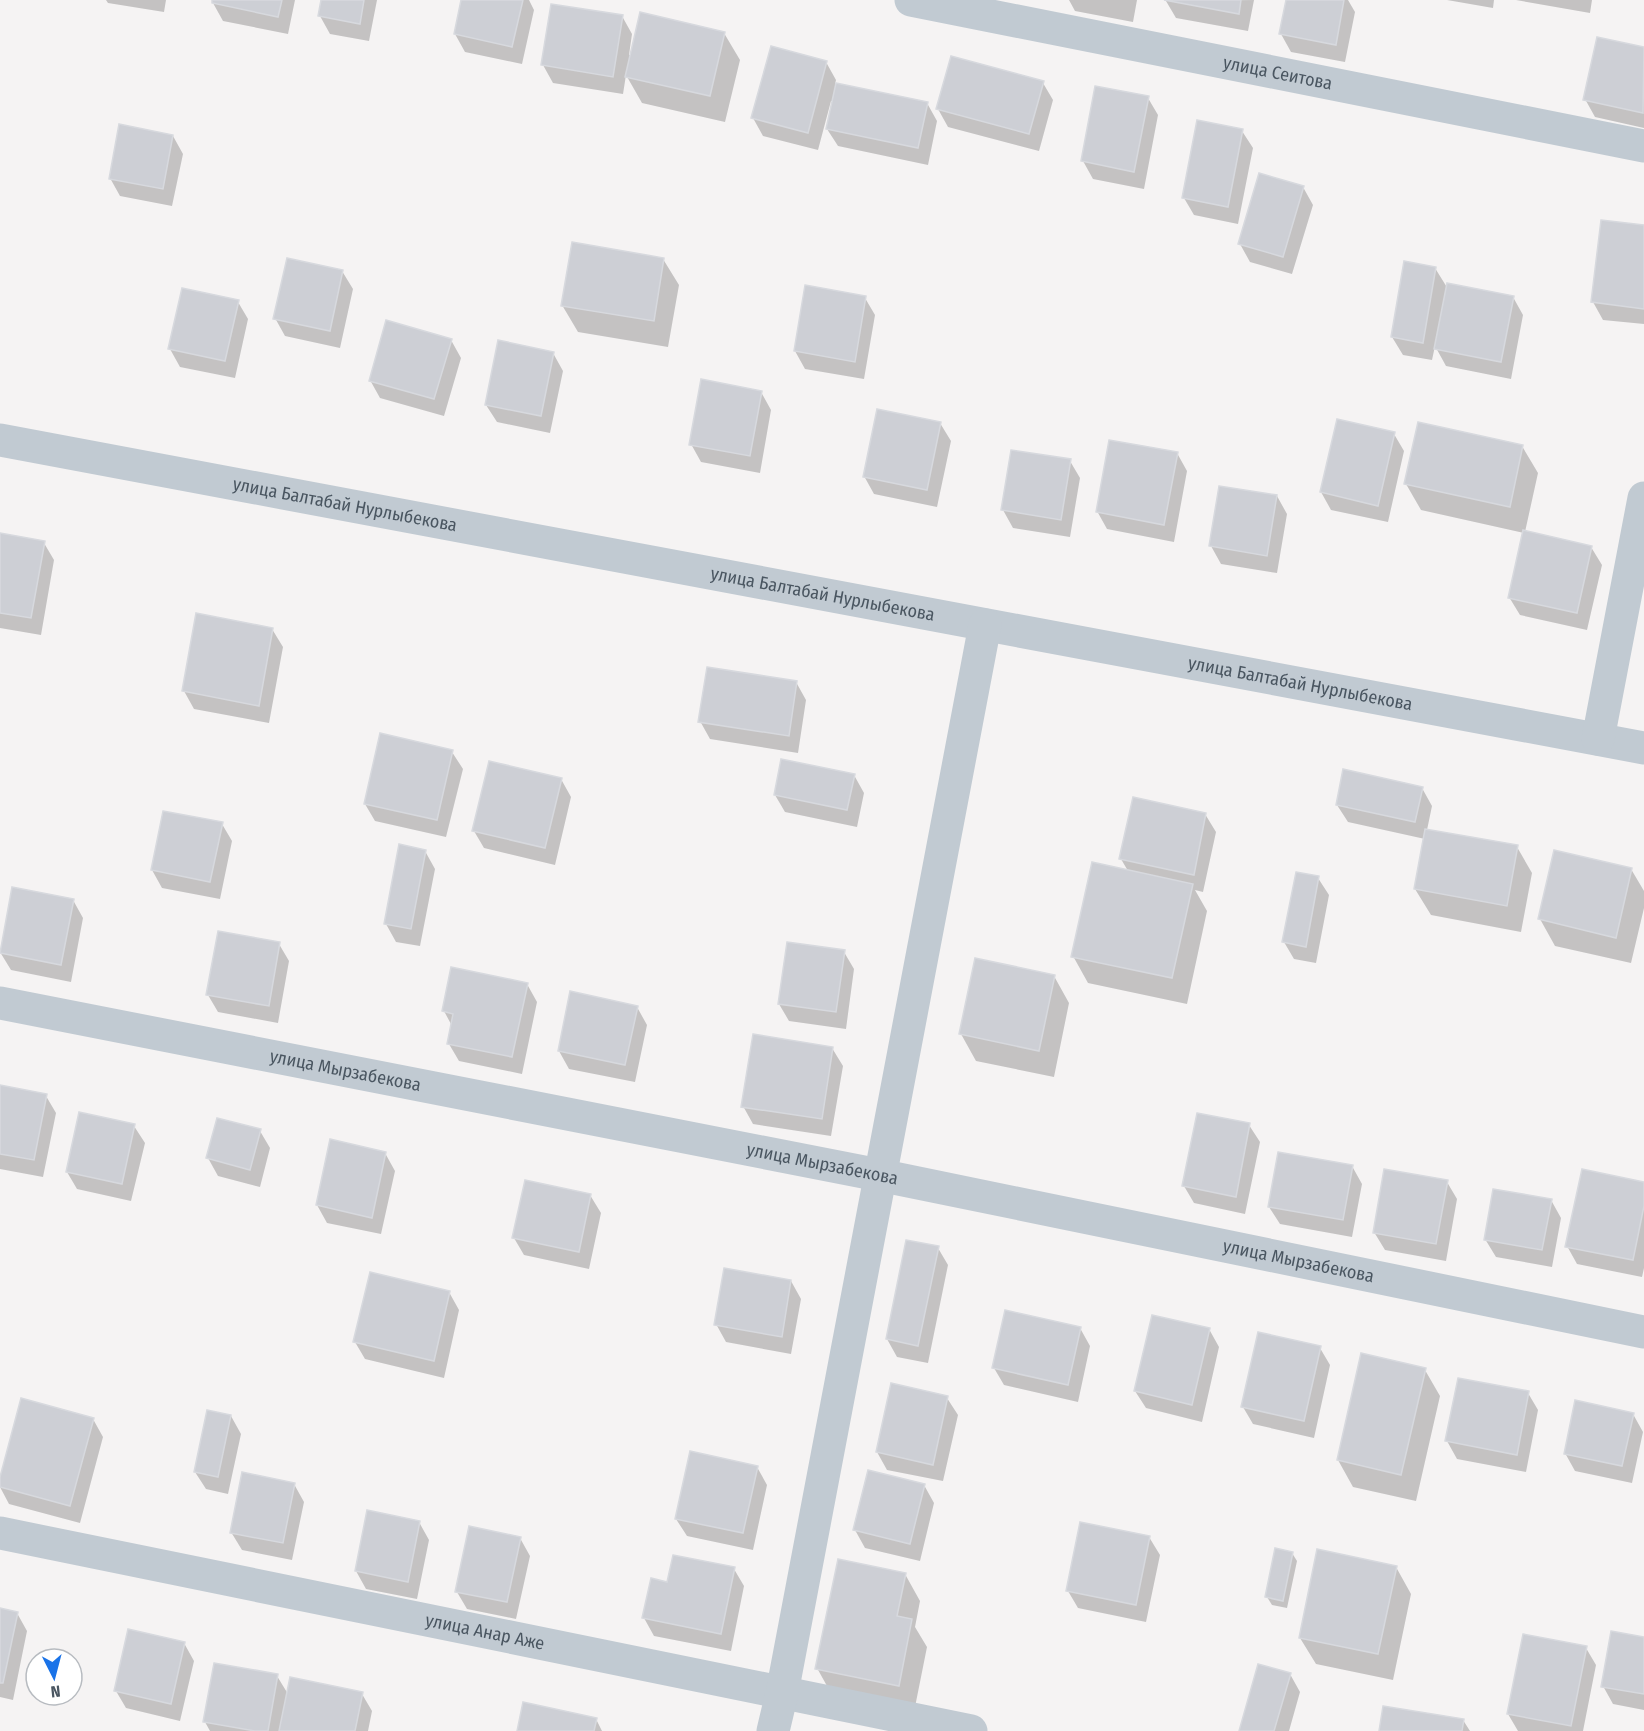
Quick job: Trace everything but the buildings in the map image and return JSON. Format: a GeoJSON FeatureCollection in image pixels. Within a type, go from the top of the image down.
{"type":"FeatureCollection","features":[{"type":"Feature","properties":{"kind":"street","name":"улица Сеитова"},"geometry":{"type":"LineString","coordinates":[[911,0],[1644,146]]}},
{"type":"Feature","properties":{"kind":"street","name":"улица Балтабай Нурлыбекова"},"geometry":{"type":"LineString","coordinates":[[0,440],[1644,748]]}},
{"type":"Feature","properties":{"kind":"street"},"geometry":{"type":"LineString","coordinates":[[1598,739],[1644,498]]}},
{"type":"Feature","properties":{"kind":"street"},"geometry":{"type":"LineString","coordinates":[[773,1731],[985,625]]}},
{"type":"Feature","properties":{"kind":"street","name":"улица Мырзабекова"},"geometry":{"type":"LineString","coordinates":[[0,1003],[879,1175],[1644,1332]]}},
{"type":"Feature","properties":{"kind":"street","name":"улица Анар Аже"},"geometry":{"type":"LineString","coordinates":[[0,1533],[971,1731]]}}]}
